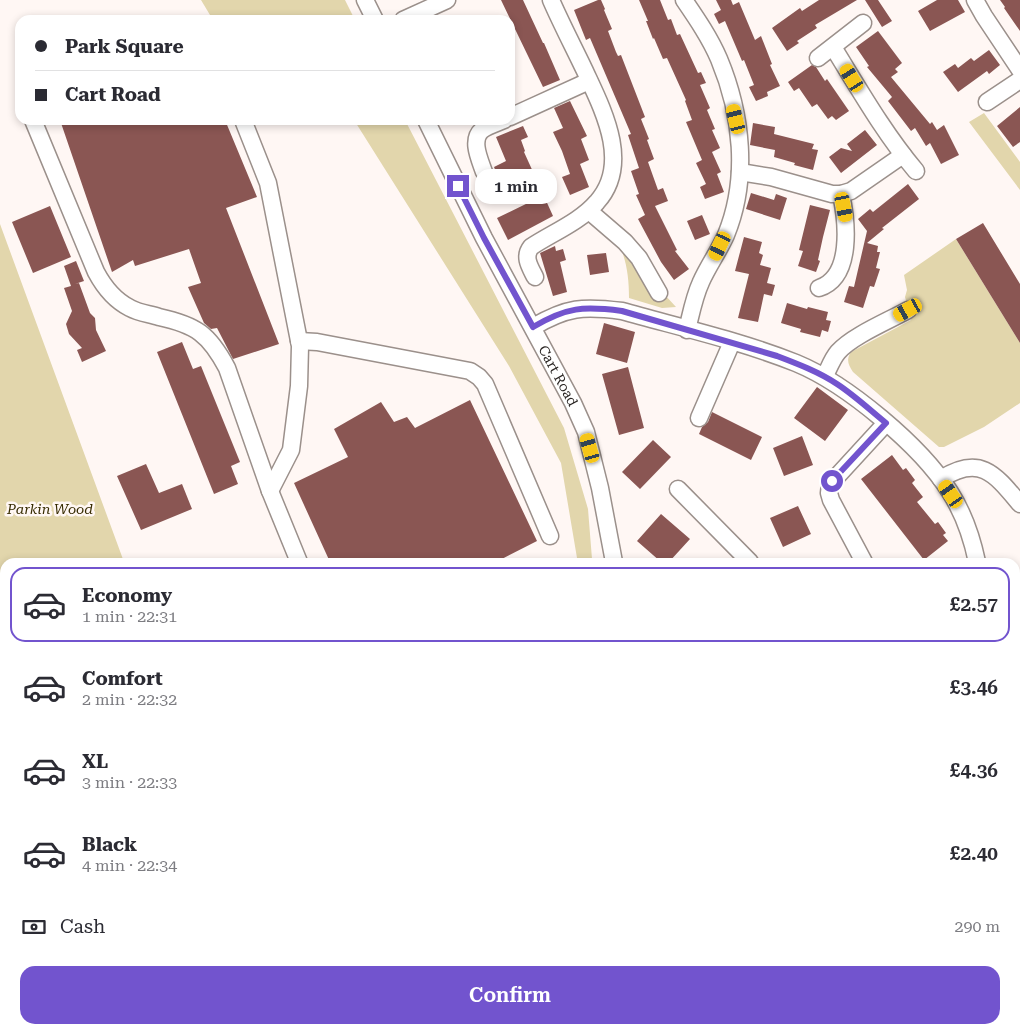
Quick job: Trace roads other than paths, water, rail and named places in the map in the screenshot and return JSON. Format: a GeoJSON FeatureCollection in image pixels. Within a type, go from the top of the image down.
{"type":"FeatureCollection","features":[{"type":"Feature","properties":{"kind":"street"},"geometry":{"type":"LineString","coordinates":[[365,0],[372,15]]}},
{"type":"Feature","properties":{"kind":"street"},"geometry":{"type":"LineString","coordinates":[[414,15],[447,0]]}},
{"type":"Feature","properties":{"kind":"street"},"geometry":{"type":"LineString","coordinates":[[535,277],[527,258],[527,252],[531,247],[589,211],[604,194],[609,183],[613,155],[607,122],[551,0]]}},
{"type":"Feature","properties":{"kind":"street"},"geometry":{"type":"LineString","coordinates":[[684,0],[704,31],[719,60],[730,91],[740,146],[740,172],[735,202],[726,233],[714,260],[701,282],[687,330]]}},
{"type":"Feature","properties":{"kind":"street"},"geometry":{"type":"LineString","coordinates":[[975,0],[1020,71],[988,102]]}},
{"type":"Feature","properties":{"kind":"street"},"geometry":{"type":"LineString","coordinates":[[818,58],[863,23]]}},
{"type":"Feature","properties":{"kind":"street"},"geometry":{"type":"LineString","coordinates":[[833,47],[902,155],[916,171]]}},
{"type":"Feature","properties":{"kind":"street"},"geometry":{"type":"LineString","coordinates":[[515,115],[589,81]]}},
{"type":"Feature","properties":{"kind":"street"},"geometry":{"type":"LineString","coordinates":[[35,125],[96,272],[111,294],[130,308],[187,324],[208,338],[222,357],[270,491],[297,558]]}},
{"type":"Feature","properties":{"kind":"street"},"geometry":{"type":"LineString","coordinates":[[245,125],[268,184],[299,342],[299,386],[291,450],[270,491]]}},
{"type":"Feature","properties":{"kind":"street","name":"Cart Road"},"geometry":{"type":"LineString","coordinates":[[428,125],[484,238],[573,403],[586,432],[600,488],[613,558]]}},
{"type":"Feature","properties":{"kind":"street"},"geometry":{"type":"LineString","coordinates":[[484,172],[477,148],[479,134],[482,130],[493,125]]}},
{"type":"Feature","properties":{"kind":"street"},"geometry":{"type":"LineString","coordinates":[[740,172],[771,177],[832,194],[842,194],[851,191],[902,155]]}},
{"type":"Feature","properties":{"kind":"street"},"geometry":{"type":"LineString","coordinates":[[819,288],[833,281],[839,270],[845,248],[847,234],[842,194]]}},
{"type":"Feature","properties":{"kind":"street"},"geometry":{"type":"LineString","coordinates":[[589,211],[625,242],[639,258],[659,293]]}},
{"type":"Feature","properties":{"kind":"street"},"geometry":{"type":"LineString","coordinates":[[533,327],[555,315],[572,309],[622,311],[732,342],[796,363],[825,376],[886,423],[931,465],[951,494],[966,524],[973,542],[976,558]]}},
{"type":"Feature","properties":{"kind":"street"},"geometry":{"type":"LineString","coordinates":[[825,376],[831,363],[842,348],[908,310]]}},
{"type":"Feature","properties":{"kind":"street"},"geometry":{"type":"LineString","coordinates":[[299,342],[317,342],[470,371],[479,377],[485,384],[550,536]]}},
{"type":"Feature","properties":{"kind":"street"},"geometry":{"type":"LineString","coordinates":[[699,418],[732,342]]}},
{"type":"Feature","properties":{"kind":"street"},"geometry":{"type":"LineString","coordinates":[[862,558],[831,500],[829,493],[830,484],[886,423]]}},
{"type":"Feature","properties":{"kind":"street"},"geometry":{"type":"LineString","coordinates":[[941,479],[959,469],[968,467],[985,470],[1005,486],[1020,504]]}},
{"type":"Feature","properties":{"kind":"street"},"geometry":{"type":"LineString","coordinates":[[678,489],[746,558]]}},
{"type":"Feature","properties":{"kind":"park label","name":"Parkin Wood"},"geometry":{"type":"Point","coordinates":[50,509]}}]}
